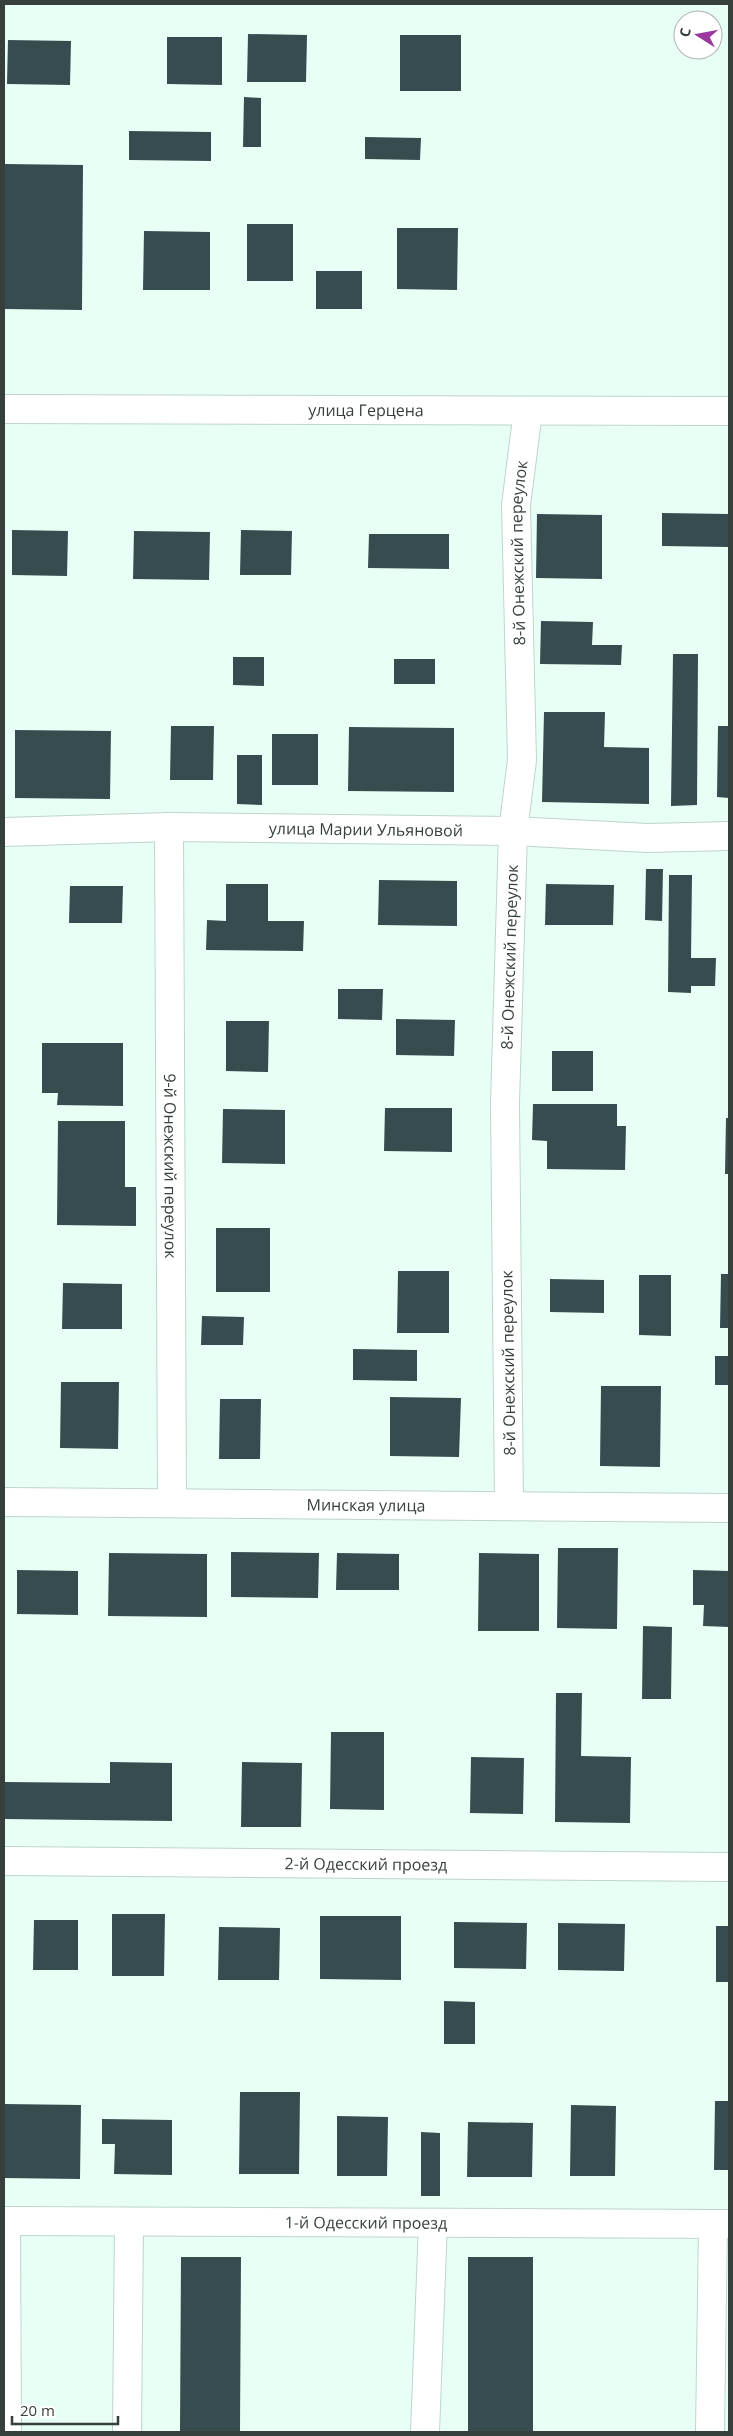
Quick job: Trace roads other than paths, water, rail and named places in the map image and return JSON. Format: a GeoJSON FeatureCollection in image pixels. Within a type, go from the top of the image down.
{"type":"FeatureCollection","features":[{"type":"Feature","properties":{"kind":"street","name":"улица Герцена"},"geometry":{"type":"LineString","coordinates":[[4,409],[729,411]]}},
{"type":"Feature","properties":{"kind":"street","name":"8-й Онежский переулок"},"geometry":{"type":"LineString","coordinates":[[509,1506],[505,1103],[513,831],[522,760],[516,504],[528,411]]}},
{"type":"Feature","properties":{"kind":"street","name":"улица Марии Ульяновой"},"geometry":{"type":"LineString","coordinates":[[4,832],[169,827],[513,831],[648,838],[729,836]]}},
{"type":"Feature","properties":{"kind":"street","name":"9-й Онежский переулок"},"geometry":{"type":"LineString","coordinates":[[169,827],[172,1503]]}},
{"type":"Feature","properties":{"kind":"street","name":"Минская улица"},"geometry":{"type":"LineString","coordinates":[[4,1502],[729,1508]]}},
{"type":"Feature","properties":{"kind":"street","name":"2-й Одесский проезд"},"geometry":{"type":"LineString","coordinates":[[4,1861],[729,1867]]}},
{"type":"Feature","properties":{"kind":"street","name":"1-й Одесский проезд"},"geometry":{"type":"LineString","coordinates":[[5,2221],[721,2224]]}},
{"type":"Feature","properties":{"kind":"street"},"geometry":{"type":"LineString","coordinates":[[5,2221],[7,2432]]}},
{"type":"Feature","properties":{"kind":"street"},"geometry":{"type":"LineString","coordinates":[[128,2222],[128,2432]]}},
{"type":"Feature","properties":{"kind":"street"},"geometry":{"type":"LineString","coordinates":[[425,2432],[433,2223]]}},
{"type":"Feature","properties":{"kind":"street"},"geometry":{"type":"LineString","coordinates":[[710,2432],[721,2224]]}}]}
